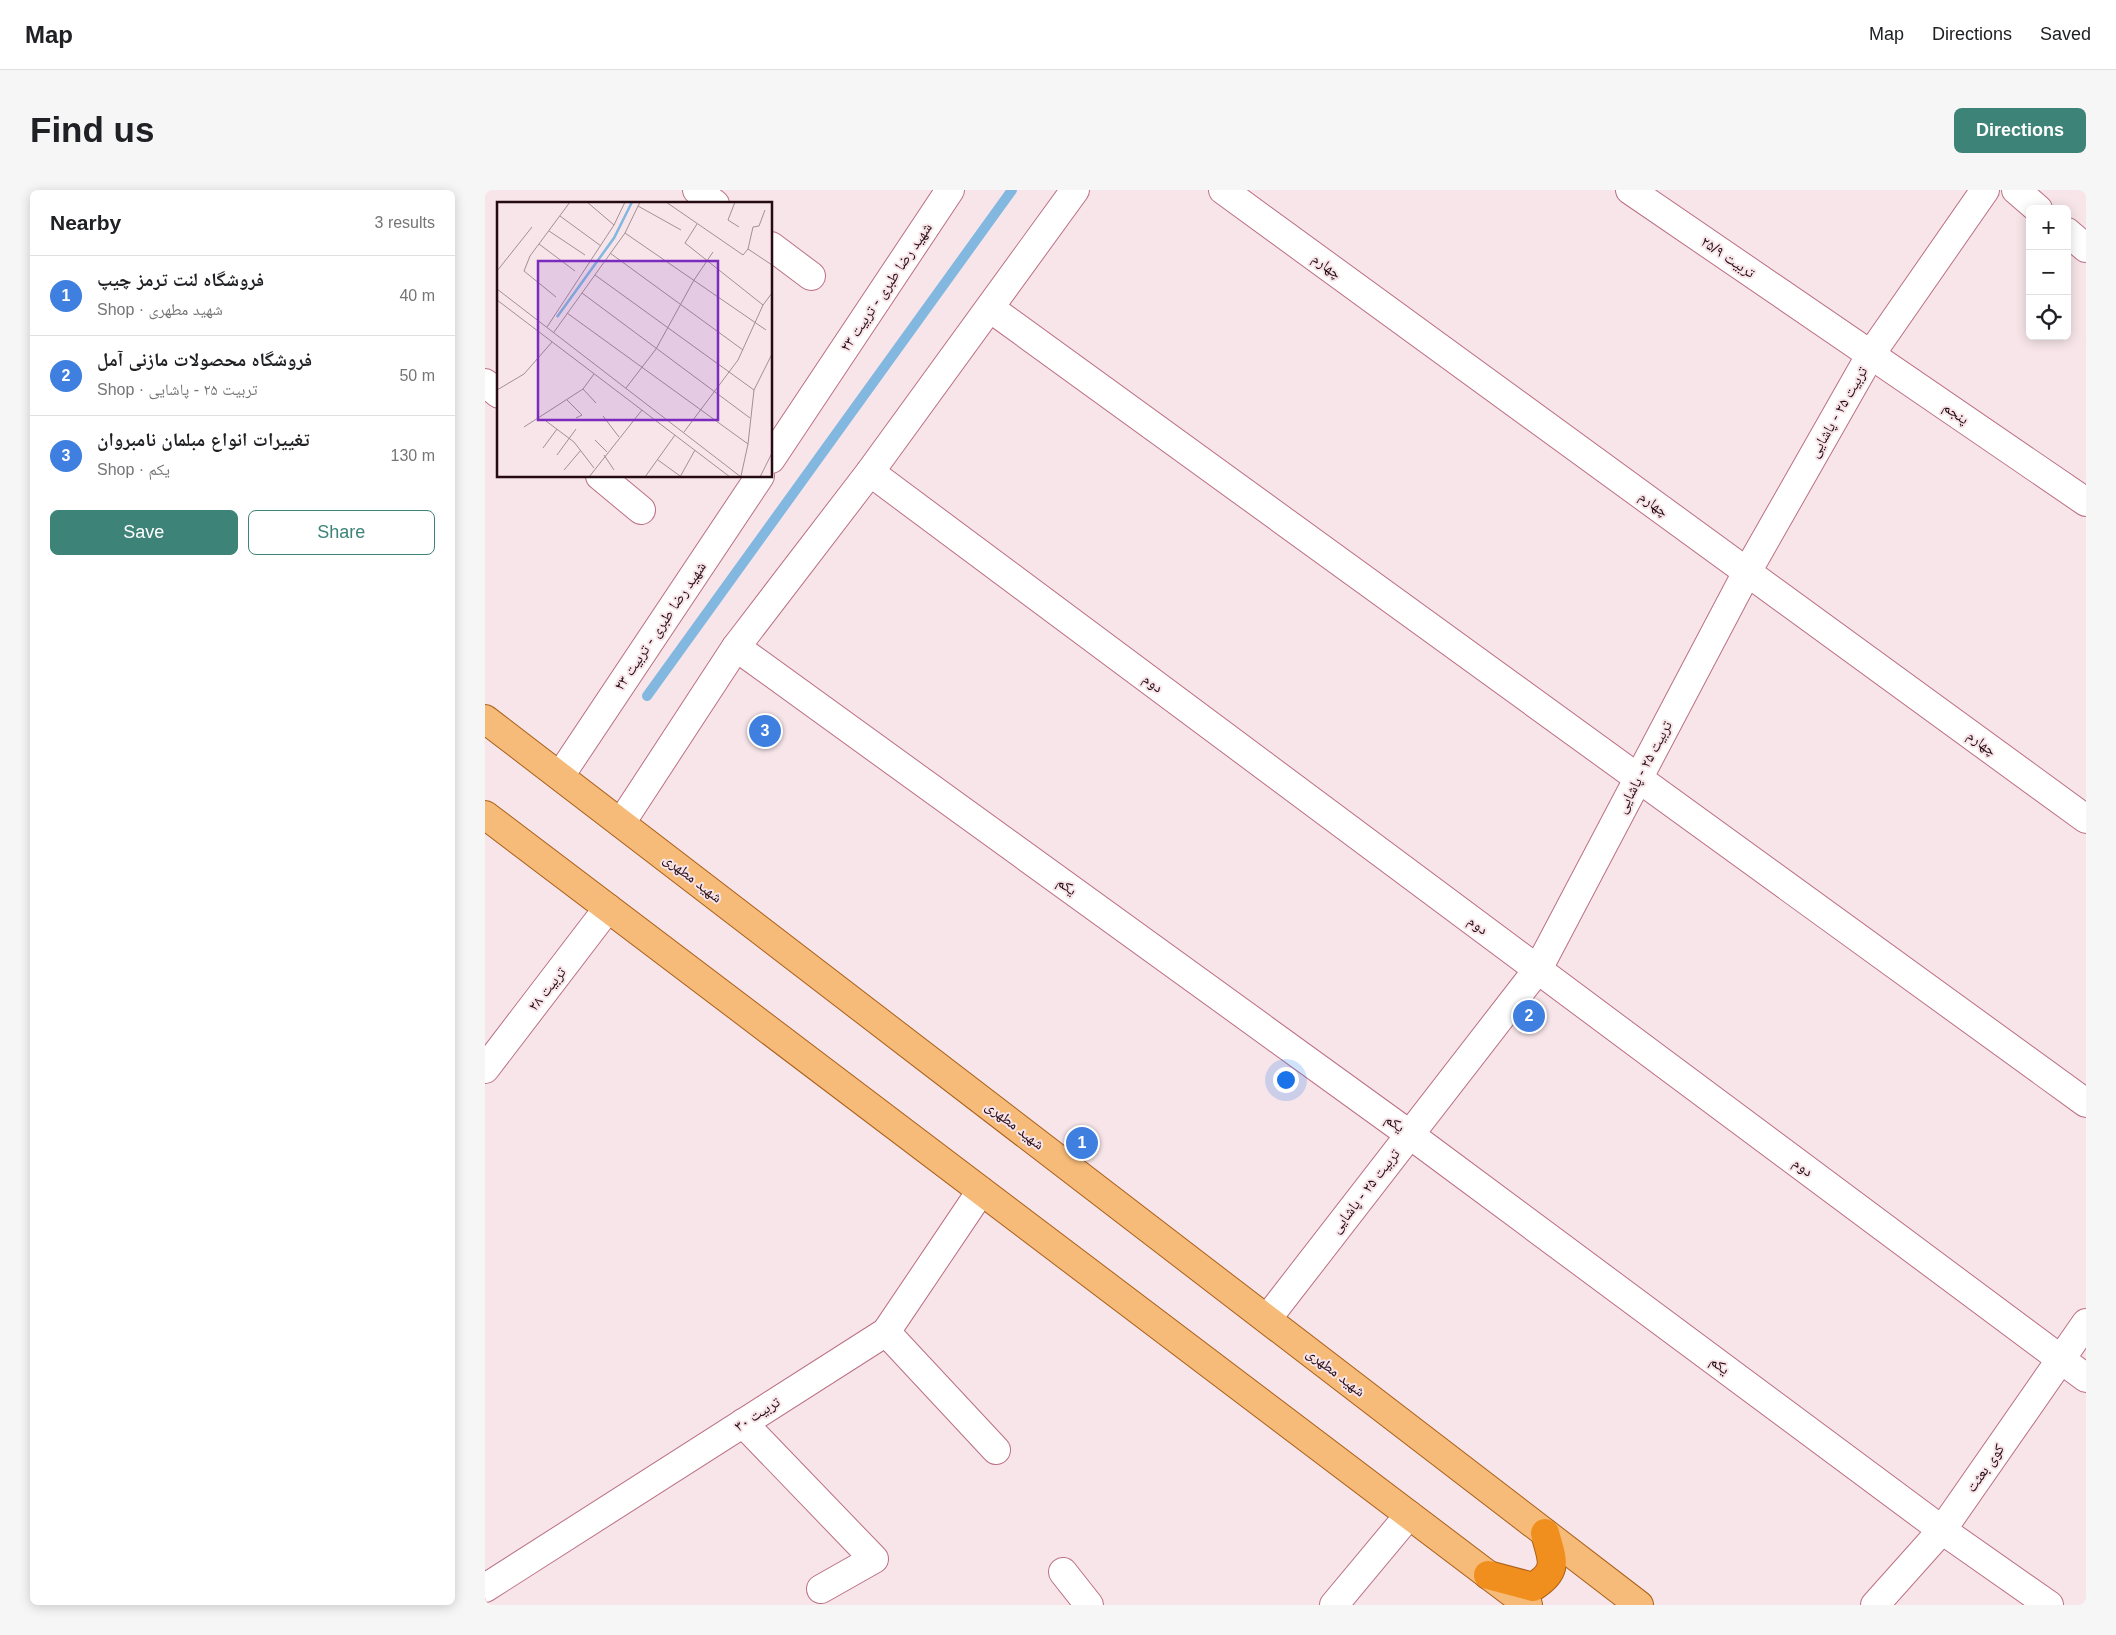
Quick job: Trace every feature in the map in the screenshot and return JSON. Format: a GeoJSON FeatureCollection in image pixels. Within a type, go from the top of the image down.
{"type":"FeatureCollection","features":[{"type":"Feature","properties":{"kind":"highway"},"geometry":{"type":"LineString","coordinates":[[1488,1575],[1533,1587],[1547,1578],[1553,1563],[1545,1533]]}},
{"type":"Feature","properties":{"kind":"main road","name":"شهید مطهری"},"geometry":{"type":"LineString","coordinates":[[485,718],[1639,1605]]}},
{"type":"Feature","properties":{"kind":"main road"},"geometry":{"type":"LineString","coordinates":[[485,815],[1528,1605]]}},
{"type":"Feature","properties":{"kind":"street"},"geometry":{"type":"LineString","coordinates":[[697,190],[712,202]]}},
{"type":"Feature","properties":{"kind":"street","name":"شهید رضا طبری - تربیت ۲۳"},"geometry":{"type":"LineString","coordinates":[[773,456],[950,190]]}},
{"type":"Feature","properties":{"kind":"street"},"geometry":{"type":"LineString","coordinates":[[621,823],[736,647],[870,472],[1075,190]]}},
{"type":"Feature","properties":{"kind":"street","name":"چهارم"},"geometry":{"type":"LineString","coordinates":[[1223,190],[2086,818]]}},
{"type":"Feature","properties":{"kind":"street","name":"تربیت ۲۵/۹"},"geometry":{"type":"LineString","coordinates":[[1631,190],[1826,324]]}},
{"type":"Feature","properties":{"kind":"street","name":"تربیت ۲۵ - پاشایی"},"geometry":{"type":"LineString","coordinates":[[1267,1319],[1538,969],[1747,572],[1871,354],[1985,190]]}},
{"type":"Feature","properties":{"kind":"street"},"geometry":{"type":"LineString","coordinates":[[2016,190],[2034,205]]}},
{"type":"Feature","properties":{"kind":"street"},"geometry":{"type":"LineString","coordinates":[[2071,235],[2086,248]]}},
{"type":"Feature","properties":{"kind":"street"},"geometry":{"type":"LineString","coordinates":[[773,248],[811,276]]}},
{"type":"Feature","properties":{"kind":"street"},"geometry":{"type":"LineString","coordinates":[[990,308],[2086,1103]]}},
{"type":"Feature","properties":{"kind":"street","name":"پنجم"},"geometry":{"type":"LineString","coordinates":[[1826,324],[2086,502]]}},
{"type":"Feature","properties":{"kind":"street"},"geometry":{"type":"LineString","coordinates":[[485,382],[497,392]]}},
{"type":"Feature","properties":{"kind":"street","name":"دوم"},"geometry":{"type":"LineString","coordinates":[[870,472],[2086,1378]]}},
{"type":"Feature","properties":{"kind":"street"},"geometry":{"type":"LineString","coordinates":[[602,478],[641,510]]}},
{"type":"Feature","properties":{"kind":"street","name":"شهید رضا طبری - تربیت ۲۳"},"geometry":{"type":"LineString","coordinates":[[560,776],[759,478]]}},
{"type":"Feature","properties":{"kind":"street","name":"یکم"},"geometry":{"type":"LineString","coordinates":[[736,647],[1409,1134],[1942,1530],[2049,1605]]}},
{"type":"Feature","properties":{"kind":"street","name":"تربیت ۲۸"},"geometry":{"type":"LineString","coordinates":[[485,1069],[609,908]]}},
{"type":"Feature","properties":{"kind":"street","name":"تربیت ۳۰"},"geometry":{"type":"LineString","coordinates":[[485,1588],[886,1332],[981,1191]]}},
{"type":"Feature","properties":{"kind":"street","name":"کوی بعثت"},"geometry":{"type":"LineString","coordinates":[[1875,1605],[1942,1530],[2086,1323]]}},
{"type":"Feature","properties":{"kind":"street"},"geometry":{"type":"LineString","coordinates":[[886,1332],[996,1450]]}},
{"type":"Feature","properties":{"kind":"street"},"geometry":{"type":"LineString","coordinates":[[743,1423],[873,1559],[821,1589]]}},
{"type":"Feature","properties":{"kind":"street"},"geometry":{"type":"LineString","coordinates":[[1334,1605],[1409,1515]]}},
{"type":"Feature","properties":{"kind":"street"},"geometry":{"type":"LineString","coordinates":[[1063,1572],[1089,1605]]}},
{"type":"Feature","properties":{"kind":"waterway"},"geometry":{"type":"LineString","coordinates":[[647,696],[1012,190]]}},
{"type":"Feature","properties":{"kind":"place","name":"تغییرات انواع مبلمان نامبروان"},"geometry":{"type":"Point","coordinates":[765,731]}},
{"type":"Feature","properties":{"kind":"place","name":"فروشگاه محصولات مازنی آمل"},"geometry":{"type":"Point","coordinates":[1529,1016]}},
{"type":"Feature","properties":{"kind":"place","name":"فروشگاه لنت ترمز چیپ"},"geometry":{"type":"Point","coordinates":[1082,1143]}}]}
